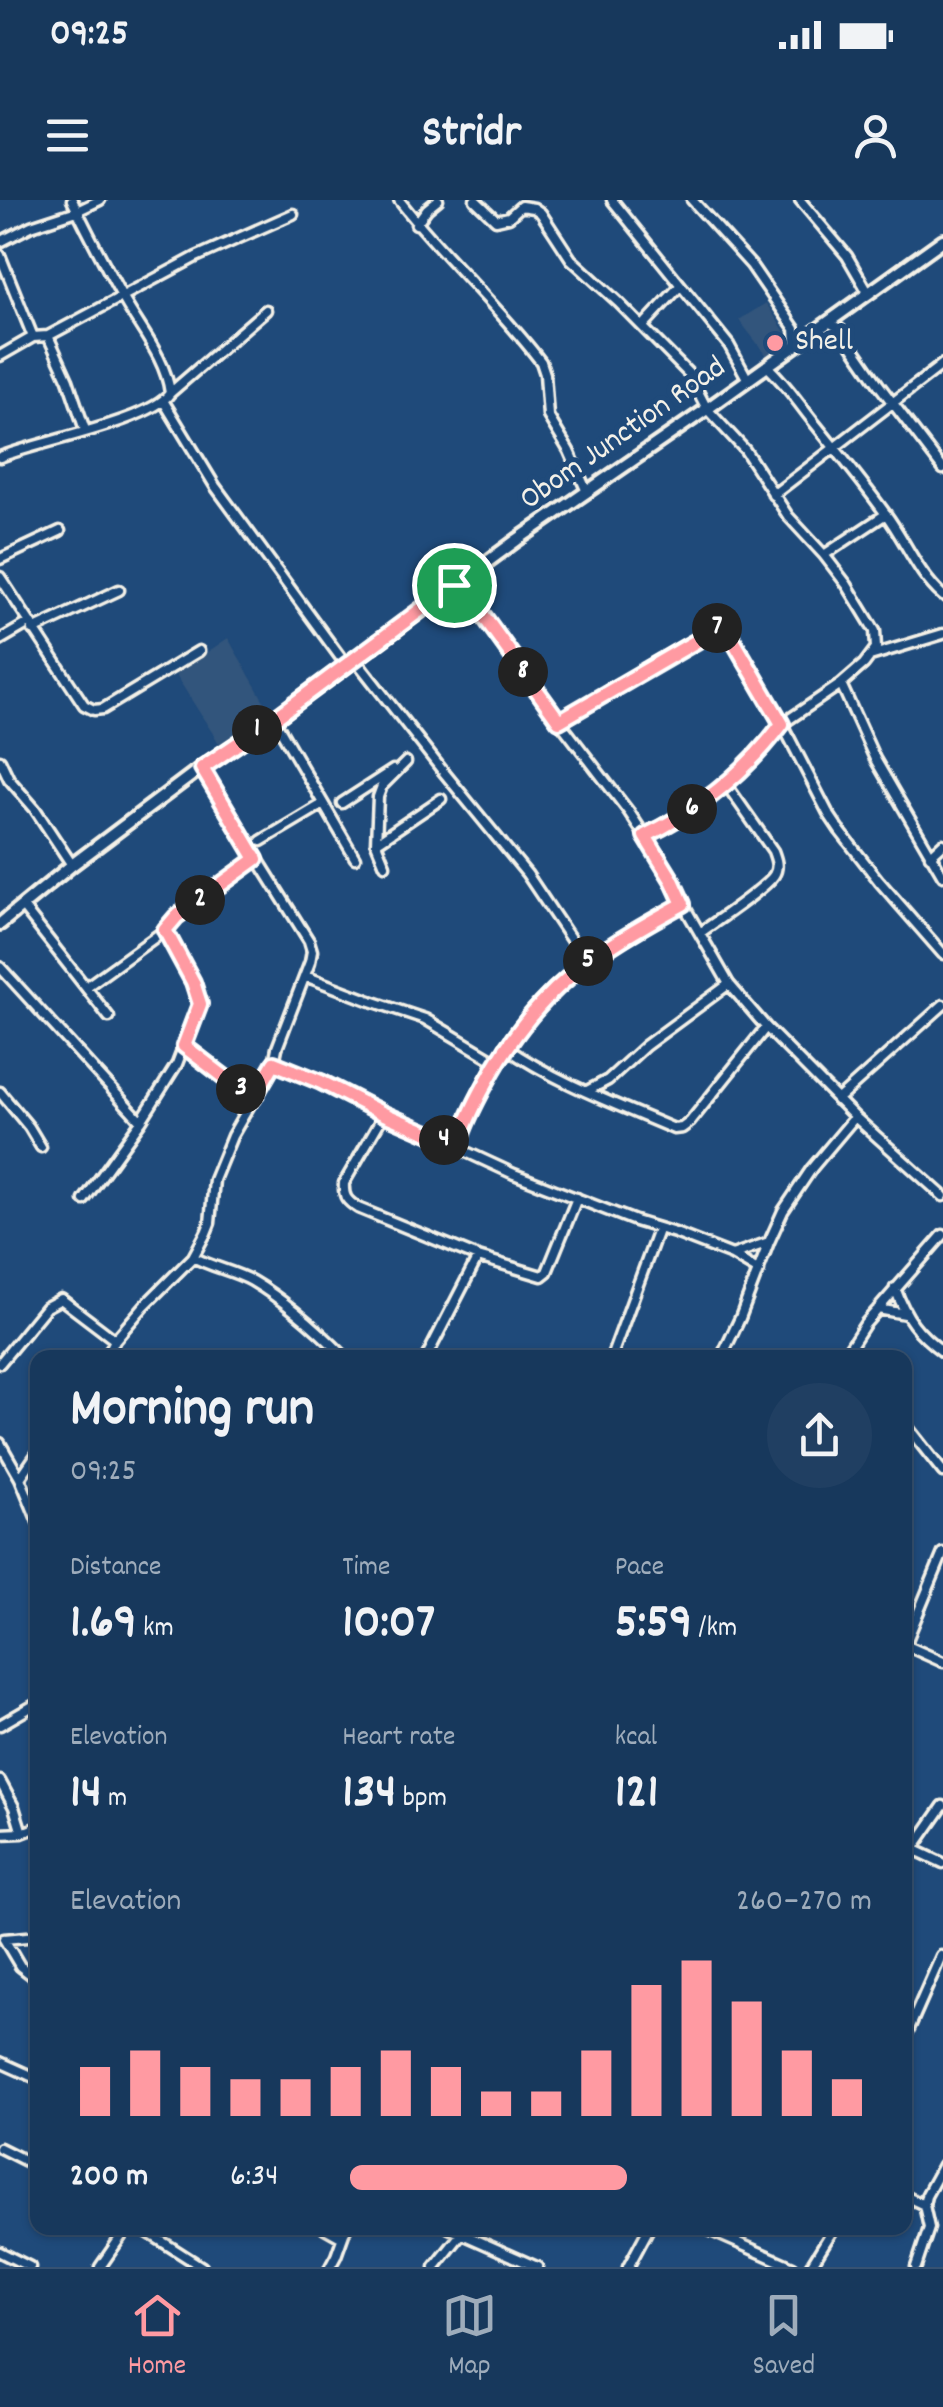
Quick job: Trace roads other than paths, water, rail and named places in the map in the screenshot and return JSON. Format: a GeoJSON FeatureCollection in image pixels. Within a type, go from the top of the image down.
{"type":"FeatureCollection","features":[{"type":"Feature","properties":{"kind":"main road","name":"Obom Junction Road"},"geometry":{"type":"LineString","coordinates":[[0,924],[72,864],[454,585],[943,240]]}},
{"type":"Feature","properties":{"kind":"street"},"geometry":{"type":"LineString","coordinates":[[72,200],[164,372],[170,393]]}},
{"type":"Feature","properties":{"kind":"street"},"geometry":{"type":"LineString","coordinates":[[0,242],[100,200]]}},
{"type":"Feature","properties":{"kind":"street"},"geometry":{"type":"LineString","coordinates":[[398,200],[542,362],[548,416],[570,450],[587,492]]}},
{"type":"Feature","properties":{"kind":"street"},"geometry":{"type":"LineString","coordinates":[[416,224],[438,200]]}},
{"type":"Feature","properties":{"kind":"street"},"geometry":{"type":"LineString","coordinates":[[475,200],[496,220],[509,218],[524,203],[541,213],[571,259],[689,374],[707,409],[745,450],[773,495],[856,598],[876,632],[876,648],[864,664],[782,724],[726,784],[689,812],[645,836]]}},
{"type":"Feature","properties":{"kind":"street"},"geometry":{"type":"LineString","coordinates":[[612,200],[729,345],[748,380]]}},
{"type":"Feature","properties":{"kind":"street"},"geometry":{"type":"LineString","coordinates":[[692,200],[751,265],[794,330],[796,343]]}},
{"type":"Feature","properties":{"kind":"street"},"geometry":{"type":"LineString","coordinates":[[805,201],[847,256],[869,294]]}},
{"type":"Feature","properties":{"kind":"street"},"geometry":{"type":"LineString","coordinates":[[0,356],[33,337],[48,336],[196,257],[293,214]]}},
{"type":"Feature","properties":{"kind":"street"},"geometry":{"type":"LineString","coordinates":[[0,255],[33,337]]}},
{"type":"Feature","properties":{"kind":"street"},"geometry":{"type":"LineString","coordinates":[[643,326],[680,286]]}},
{"type":"Feature","properties":{"kind":"street"},"geometry":{"type":"LineString","coordinates":[[0,457],[117,423],[164,402],[266,310]]}},
{"type":"Feature","properties":{"kind":"street"},"geometry":{"type":"LineString","coordinates":[[829,322],[841,330],[943,470]]}},
{"type":"Feature","properties":{"kind":"street"},"geometry":{"type":"LineString","coordinates":[[48,336],[85,430]]}},
{"type":"Feature","properties":{"kind":"street"},"geometry":{"type":"LineString","coordinates":[[773,495],[943,364]]}},
{"type":"Feature","properties":{"kind":"street"},"geometry":{"type":"LineString","coordinates":[[767,366],[788,386],[886,514],[926,580],[943,596]]}},
{"type":"Feature","properties":{"kind":"street"},"geometry":{"type":"LineString","coordinates":[[164,402],[215,486],[351,662],[528,874],[586,962]]}},
{"type":"Feature","properties":{"kind":"street"},"geometry":{"type":"LineString","coordinates":[[824,555],[886,514]]}},
{"type":"Feature","properties":{"kind":"street"},"geometry":{"type":"LineString","coordinates":[[0,559],[60,531]]}},
{"type":"Feature","properties":{"kind":"street"},"geometry":{"type":"LineString","coordinates":[[0,578],[84,705],[94,710],[103,709],[199,651]]}},
{"type":"Feature","properties":{"kind":"street"},"geometry":{"type":"LineString","coordinates":[[454,585],[462,586],[645,836],[729,984],[855,1118],[943,1196]]}},
{"type":"Feature","properties":{"kind":"street"},"geometry":{"type":"LineString","coordinates":[[0,640],[119,590]]}},
{"type":"Feature","properties":{"kind":"street"},"geometry":{"type":"LineString","coordinates":[[559,721],[725,628],[840,831],[943,954]]}},
{"type":"Feature","properties":{"kind":"street"},"geometry":{"type":"LineString","coordinates":[[870,656],[943,634]]}},
{"type":"Feature","properties":{"kind":"street"},"geometry":{"type":"LineString","coordinates":[[841,684],[875,759],[943,876]]}},
{"type":"Feature","properties":{"kind":"street"},"geometry":{"type":"LineString","coordinates":[[274,719],[355,858]]}},
{"type":"Feature","properties":{"kind":"street"},"geometry":{"type":"LineString","coordinates":[[342,803],[426,748]]}},
{"type":"Feature","properties":{"kind":"street"},"geometry":{"type":"LineString","coordinates":[[0,760],[9,780],[35,809],[72,864]]}},
{"type":"Feature","properties":{"kind":"street"},"geometry":{"type":"LineString","coordinates":[[385,865],[376,843],[379,792],[406,762]]}},
{"type":"Feature","properties":{"kind":"street"},"geometry":{"type":"LineString","coordinates":[[110,1350],[144,1306],[192,1256],[210,1223],[214,1180],[232,1136],[274,1063],[312,951],[202,768]]}},
{"type":"Feature","properties":{"kind":"street"},"geometry":{"type":"LineString","coordinates":[[0,786],[9,780]]}},
{"type":"Feature","properties":{"kind":"street"},"geometry":{"type":"LineString","coordinates":[[700,932],[765,884],[778,864],[774,851],[726,784]]}},
{"type":"Feature","properties":{"kind":"street"},"geometry":{"type":"LineString","coordinates":[[376,843],[440,798]]}},
{"type":"Feature","properties":{"kind":"street"},"geometry":{"type":"LineString","coordinates":[[261,842],[323,804]]}},
{"type":"Feature","properties":{"kind":"street"},"geometry":{"type":"LineString","coordinates":[[930,856],[943,844]]}},
{"type":"Feature","properties":{"kind":"street"},"geometry":{"type":"LineString","coordinates":[[86,987],[256,859]]}},
{"type":"Feature","properties":{"kind":"street"},"geometry":{"type":"LineString","coordinates":[[458,1146],[505,1047],[538,1005],[586,962],[683,904]]}},
{"type":"Feature","properties":{"kind":"street"},"geometry":{"type":"LineString","coordinates":[[22,906],[109,1017]]}},
{"type":"Feature","properties":{"kind":"street"},"geometry":{"type":"LineString","coordinates":[[84,1200],[176,1064],[200,1004],[193,982],[165,930]]}},
{"type":"Feature","properties":{"kind":"street"},"geometry":{"type":"LineString","coordinates":[[0,967],[141,1121]]}},
{"type":"Feature","properties":{"kind":"street"},"geometry":{"type":"LineString","coordinates":[[305,976],[425,1019],[497,1062]]}},
{"type":"Feature","properties":{"kind":"street"},"geometry":{"type":"LineString","coordinates":[[587,1091],[608,1080],[645,1046],[729,984]]}},
{"type":"Feature","properties":{"kind":"street"},"geometry":{"type":"LineString","coordinates":[[838,1100],[943,1004]]}},
{"type":"Feature","properties":{"kind":"street"},"geometry":{"type":"LineString","coordinates":[[505,1047],[570,1086],[674,1129],[682,1128],[712,1096],[766,1027]]}},
{"type":"Feature","properties":{"kind":"street"},"geometry":{"type":"LineString","coordinates":[[184,1046],[253,1099]]}},
{"type":"Feature","properties":{"kind":"street"},"geometry":{"type":"LineString","coordinates":[[274,1063],[514,1174],[732,1255],[759,1271]]}},
{"type":"Feature","properties":{"kind":"street"},"geometry":{"type":"LineString","coordinates":[[604,1099],[608,1080]]}},
{"type":"Feature","properties":{"kind":"street"},"geometry":{"type":"LineString","coordinates":[[0,1092],[40,1147]]}},
{"type":"Feature","properties":{"kind":"street"},"geometry":{"type":"LineString","coordinates":[[384,1114],[344,1183],[346,1200],[358,1208],[478,1257],[542,1276],[576,1198]]}},
{"type":"Feature","properties":{"kind":"street"},"geometry":{"type":"LineString","coordinates":[[724,1350],[768,1242],[795,1192],[855,1118]]}},
{"type":"Feature","properties":{"kind":"street"},"geometry":{"type":"LineString","coordinates":[[615,1350],[658,1230]]}},
{"type":"Feature","properties":{"kind":"street"},"geometry":{"type":"LineString","coordinates":[[847,1350],[878,1308],[943,1236]]}},
{"type":"Feature","properties":{"kind":"street"},"geometry":{"type":"LineString","coordinates":[[732,1255],[768,1242]]}},
{"type":"Feature","properties":{"kind":"street"},"geometry":{"type":"LineString","coordinates":[[192,1256],[264,1289],[337,1350]]}},
{"type":"Feature","properties":{"kind":"street"},"geometry":{"type":"LineString","coordinates":[[430,1350],[478,1257]]}},
{"type":"Feature","properties":{"kind":"street"},"geometry":{"type":"LineString","coordinates":[[895,1288],[905,1314],[943,1352]]}},
{"type":"Feature","properties":{"kind":"street"},"geometry":{"type":"LineString","coordinates":[[0,1364],[46,1307],[61,1299],[115,1340]]}},
{"type":"Feature","properties":{"kind":"street"},"geometry":{"type":"LineString","coordinates":[[878,1308],[905,1314]]}},
{"type":"Feature","properties":{"kind":"street"},"geometry":{"type":"LineString","coordinates":[[912,1433],[943,1472]]}},
{"type":"Feature","properties":{"kind":"street"},"geometry":{"type":"LineString","coordinates":[[0,1443],[30,1502]]}},
{"type":"Feature","properties":{"kind":"street"},"geometry":{"type":"LineString","coordinates":[[20,1478],[30,1464]]}},
{"type":"Feature","properties":{"kind":"street"},"geometry":{"type":"LineString","coordinates":[[912,1628],[943,1552]]}},
{"type":"Feature","properties":{"kind":"street"},"geometry":{"type":"LineString","coordinates":[[912,1648],[943,1662]]}},
{"type":"Feature","properties":{"kind":"street"},"geometry":{"type":"LineString","coordinates":[[0,1724],[30,1707]]}},
{"type":"Feature","properties":{"kind":"street"},"geometry":{"type":"LineString","coordinates":[[0,1781],[22,1833]]}},
{"type":"Feature","properties":{"kind":"street"},"geometry":{"type":"LineString","coordinates":[[912,1843],[943,1806]]}},
{"type":"Feature","properties":{"kind":"street"},"geometry":{"type":"LineString","coordinates":[[0,1834],[30,1830]]}},
{"type":"Feature","properties":{"kind":"street"},"geometry":{"type":"LineString","coordinates":[[912,1848],[943,1863]]}},
{"type":"Feature","properties":{"kind":"street"},"geometry":{"type":"LineString","coordinates":[[30,1937],[2,1940],[30,1974]]}},
{"type":"Feature","properties":{"kind":"street"},"geometry":{"type":"LineString","coordinates":[[912,2022],[942,1956]]}},
{"type":"Feature","properties":{"kind":"street"},"geometry":{"type":"LineString","coordinates":[[0,2062],[30,2075]]}},
{"type":"Feature","properties":{"kind":"street"},"geometry":{"type":"LineString","coordinates":[[0,2148],[30,2163]]}},
{"type":"Feature","properties":{"kind":"street"},"geometry":{"type":"LineString","coordinates":[[919,2266],[929,2228],[926,2196],[943,2164]]}},
{"type":"Feature","properties":{"kind":"street"},"geometry":{"type":"LineString","coordinates":[[912,2199],[924,2205]]}},
{"type":"Feature","properties":{"kind":"street"},"geometry":{"type":"LineString","coordinates":[[100,2267],[122,2235]]}},
{"type":"Feature","properties":{"kind":"street"},"geometry":{"type":"LineString","coordinates":[[152,2235],[202,2267]]}},
{"type":"Feature","properties":{"kind":"street"},"geometry":{"type":"LineString","coordinates":[[330,2267],[342,2235]]}},
{"type":"Feature","properties":{"kind":"street"},"geometry":{"type":"LineString","coordinates":[[435,2267],[462,2235]]}},
{"type":"Feature","properties":{"kind":"street"},"geometry":{"type":"LineString","coordinates":[[473,2235],[537,2267]]}},
{"type":"Feature","properties":{"kind":"street"},"geometry":{"type":"LineString","coordinates":[[628,2267],[646,2235]]}},
{"type":"Feature","properties":{"kind":"street"},"geometry":{"type":"LineString","coordinates":[[720,2235],[793,2267]]}},
{"type":"Feature","properties":{"kind":"street"},"geometry":{"type":"LineString","coordinates":[[810,2267],[830,2235]]}},
{"type":"Feature","properties":{"kind":"street"},"geometry":{"type":"LineString","coordinates":[[0,2252],[30,2267]]}},
{"type":"Feature","properties":{"kind":"place","name":"Shell"},"geometry":{"type":"Point","coordinates":[775,343]}}]}
